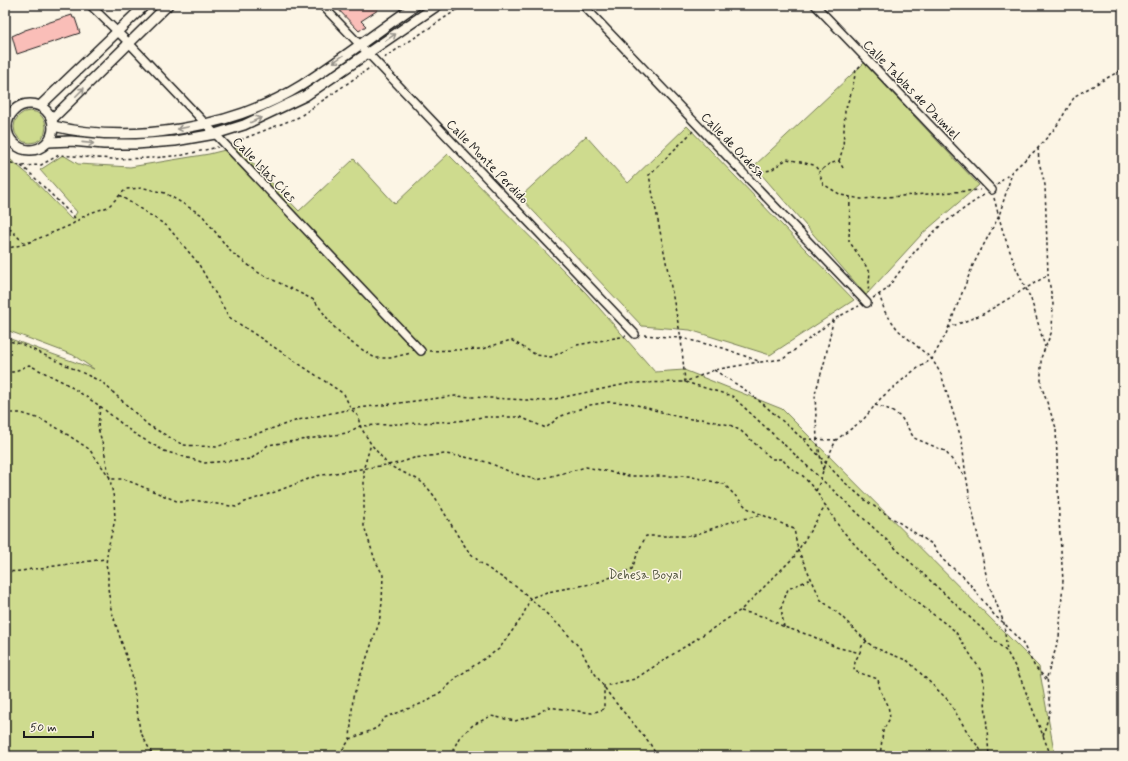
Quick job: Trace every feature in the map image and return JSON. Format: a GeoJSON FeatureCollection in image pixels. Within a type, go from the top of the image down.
{"type":"FeatureCollection","features":[{"type":"Feature","properties":{"kind":"street","name":"Calle Islas Cíes"},"geometry":{"type":"LineString","coordinates":[[90,5],[129,43],[421,351]]}},
{"type":"Feature","properties":{"kind":"street"},"geometry":{"type":"LineString","coordinates":[[40,106],[145,5]]}},
{"type":"Feature","properties":{"kind":"street"},"geometry":{"type":"LineString","coordinates":[[53,122],[168,5]]}},
{"type":"Feature","properties":{"kind":"street","name":"Calle Monte Perdido"},"geometry":{"type":"LineString","coordinates":[[322,5],[635,334]]}},
{"type":"Feature","properties":{"kind":"street"},"geometry":{"type":"LineString","coordinates":[[53,122],[73,130],[136,134],[171,131],[205,124],[237,115],[294,89],[416,5]]}},
{"type":"Feature","properties":{"kind":"street"},"geometry":{"type":"LineString","coordinates":[[49,142],[53,131],[53,122],[45,109],[40,106],[27,104],[8,114],[6,126],[11,140],[16,146],[22,149],[30,150],[37,150],[49,142],[72,141],[104,144],[136,144],[175,142],[215,134],[244,126],[305,96],[438,5]]}},
{"type":"Feature","properties":{"kind":"street","name":"Calle de Ordesa"},"geometry":{"type":"LineString","coordinates":[[584,5],[867,302]]}},
{"type":"Feature","properties":{"kind":"street","name":"Calle Tablas de Daimiel"},"geometry":{"type":"LineString","coordinates":[[815,5],[992,190]]}},
{"type":"Feature","properties":{"kind":"path"},"geometry":{"type":"LineString","coordinates":[[843,168],[839,162],[843,148],[845,111],[852,90],[856,70],[867,60]]}},
{"type":"Feature","properties":{"kind":"path"},"geometry":{"type":"LineString","coordinates":[[685,382],[681,338],[649,175],[699,126]]}},
{"type":"Feature","properties":{"kind":"path"},"geometry":{"type":"LineString","coordinates":[[1038,148],[1039,162],[1045,185],[1048,275],[1053,304],[1052,331],[1041,358],[1041,385],[1056,428],[1063,581],[1059,638],[1048,677],[1050,710],[1043,736]]}},
{"type":"Feature","properties":{"kind":"path"},"geometry":{"type":"LineString","coordinates":[[745,175],[772,170],[787,159],[814,165],[819,172],[823,184],[841,195],[861,199],[992,190],[1003,232],[1035,313],[1045,348]]}},
{"type":"Feature","properties":{"kind":"path"},"geometry":{"type":"LineString","coordinates":[[819,172],[829,164],[839,162]]}},
{"type":"Feature","properties":{"kind":"path"},"geometry":{"type":"LineString","coordinates":[[21,166],[29,172],[77,221]]}},
{"type":"Feature","properties":{"kind":"path"},"geometry":{"type":"LineString","coordinates":[[816,490],[822,479],[825,464],[836,440],[863,420],[881,398],[912,372],[932,359],[947,329],[973,265],[999,216],[1012,172]]}},
{"type":"Feature","properties":{"kind":"path"},"geometry":{"type":"LineString","coordinates":[[119,195],[167,226],[198,263],[229,317],[344,394],[351,409],[358,416],[360,426],[371,444],[388,465],[419,480],[427,487],[435,497],[469,552],[483,565],[530,598],[562,628],[580,648],[589,665],[649,742],[657,756]]}},
{"type":"Feature","properties":{"kind":"path"},"geometry":{"type":"LineString","coordinates":[[850,197],[849,240],[870,272],[867,302]]}},
{"type":"Feature","properties":{"kind":"path"},"geometry":{"type":"LineString","coordinates":[[5,224],[25,244]]}},
{"type":"Feature","properties":{"kind":"path"},"geometry":{"type":"LineString","coordinates":[[947,329],[982,314],[1048,275]]}},
{"type":"Feature","properties":{"kind":"path"},"geometry":{"type":"LineString","coordinates":[[879,294],[886,312],[898,330],[932,359],[941,374],[962,441],[966,478],[987,579],[1004,623],[1007,652]]}},
{"type":"Feature","properties":{"kind":"path"},"geometry":{"type":"LineString","coordinates":[[823,472],[817,440],[815,394],[825,360],[833,320]]}},
{"type":"Feature","properties":{"kind":"path"},"geometry":{"type":"LineString","coordinates":[[5,340],[22,344],[102,382],[148,425],[183,445],[216,447],[298,420],[351,409],[456,396],[545,401],[631,382],[685,382],[732,396],[1007,652],[1018,672],[1051,756]]}},
{"type":"Feature","properties":{"kind":"path"},"geometry":{"type":"LineString","coordinates":[[685,382],[714,370],[761,362]]}},
{"type":"Feature","properties":{"kind":"path"},"geometry":{"type":"LineString","coordinates":[[5,372],[13,372],[29,366],[65,383],[100,406],[133,433],[164,451],[205,463],[251,459],[268,445],[347,433],[360,426],[458,421],[482,417],[520,416],[546,428],[559,417],[590,405],[609,402],[630,403],[675,416],[701,419],[730,425],[741,431],[772,459],[782,459],[789,467],[803,476],[816,490],[840,528],[884,577],[955,631],[982,674],[989,756]]}},
{"type":"Feature","properties":{"kind":"path"},"geometry":{"type":"LineString","coordinates":[[714,370],[744,389],[803,439],[825,464],[866,501],[932,544],[943,560],[965,578],[995,616],[1004,623],[1023,644],[1035,667],[1048,681]]}},
{"type":"Feature","properties":{"kind":"path"},"geometry":{"type":"LineString","coordinates":[[875,405],[888,409],[901,416],[914,438],[945,451],[966,478]]}},
{"type":"Feature","properties":{"kind":"path"},"geometry":{"type":"LineString","coordinates":[[100,406],[98,428],[111,479],[114,499],[114,520],[106,559],[111,609],[132,675],[140,731],[154,756]]}},
{"type":"Feature","properties":{"kind":"path"},"geometry":{"type":"LineString","coordinates":[[5,413],[21,413],[40,419],[59,429],[89,449],[111,479]]}},
{"type":"Feature","properties":{"kind":"path"},"geometry":{"type":"LineString","coordinates":[[803,439],[836,440]]}},
{"type":"Feature","properties":{"kind":"path"},"geometry":{"type":"LineString","coordinates":[[332,756],[344,748],[350,739],[353,697],[379,623],[382,603],[383,575],[375,560],[364,526],[364,467],[371,444]]}},
{"type":"Feature","properties":{"kind":"path"},"geometry":{"type":"LineString","coordinates":[[111,479],[124,479],[179,502],[199,501],[236,507],[245,502],[316,476],[399,463],[414,458],[445,454],[465,456],[487,462],[513,473],[537,480],[586,467],[629,476],[688,476],[724,484],[747,508],[794,529],[798,550],[821,600],[840,615],[873,647],[908,661],[948,700],[968,733],[985,756]]}},
{"type":"Feature","properties":{"kind":"path"},"geometry":{"type":"LineString","coordinates":[[604,686],[635,679],[741,610],[794,557],[826,505]]}},
{"type":"Feature","properties":{"kind":"path"},"geometry":{"type":"LineString","coordinates":[[350,739],[377,728],[384,718],[423,703],[444,690],[457,677],[499,649],[523,616],[530,598],[547,592],[596,583],[632,569],[646,536],[692,536],[733,520],[762,515]]}},
{"type":"Feature","properties":{"kind":"path"},"geometry":{"type":"LineString","coordinates":[[5,571],[14,572],[35,569],[41,570],[48,567],[106,559]]}},
{"type":"Feature","properties":{"kind":"path"},"geometry":{"type":"LineString","coordinates":[[784,627],[781,608],[788,589],[811,579]]}},
{"type":"Feature","properties":{"kind":"path"},"geometry":{"type":"LineString","coordinates":[[741,610],[766,617],[784,627],[812,636],[836,647],[860,653]]}},
{"type":"Feature","properties":{"kind":"path"},"geometry":{"type":"LineString","coordinates":[[867,642],[862,646],[860,653],[855,659],[854,671],[878,679],[880,690],[888,705],[890,718],[883,732],[880,756]]}},
{"type":"Feature","properties":{"kind":"path"},"geometry":{"type":"LineString","coordinates":[[450,756],[459,738],[473,725],[490,716],[515,721],[536,715],[548,707],[592,713],[604,709],[604,686]]}},
{"type":"Feature","properties":{"kind":"green space"},"geometry":{"type":"Polygon","coordinates":[[[864,63],[979,185],[922,234],[866,295],[754,166],[864,63]]]}},
{"type":"Feature","properties":{"kind":"green space"},"geometry":{"type":"Polygon","coordinates":[[[30,111],[36,112],[43,118],[46,127],[45,133],[39,140],[30,143],[24,142],[17,136],[14,127],[15,121],[21,114],[30,111]]]}},
{"type":"Feature","properties":{"kind":"green space"},"geometry":{"type":"Polygon","coordinates":[[[687,126],[854,300],[770,355],[690,330],[642,326],[520,197],[586,136],[628,183],[687,126]]]}},
{"type":"Feature","properties":{"kind":"green space","name":"Dehesa Boyal"},"geometry":{"type":"Polygon","coordinates":[[[237,147],[299,211],[354,159],[395,204],[448,154],[586,293],[655,372],[684,370],[782,409],[1039,667],[1055,756],[5,756],[5,337],[94,369],[73,355],[9,331],[5,331],[5,155],[30,176],[72,220],[77,212],[40,170],[63,155],[78,164],[130,167],[209,154],[237,147]]]}},
{"type":"Feature","properties":{"kind":"building"},"geometry":{"type":"Polygon","coordinates":[[[334,5],[374,5],[378,10],[361,21],[366,26],[359,31],[334,5]]]}},
{"type":"Feature","properties":{"kind":"building"},"geometry":{"type":"Polygon","coordinates":[[[72,15],[73,18],[75,18],[80,33],[17,54],[12,36],[25,30],[72,15]]]}}]}
